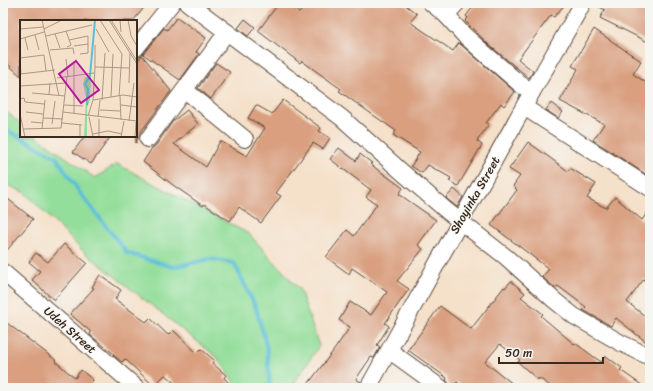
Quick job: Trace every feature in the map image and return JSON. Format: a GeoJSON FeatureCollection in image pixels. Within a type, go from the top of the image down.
{"type":"FeatureCollection","features":[{"type":"Feature","properties":{"kind":"street"},"geometry":{"type":"LineString","coordinates":[[137,47],[172,3]]}},
{"type":"Feature","properties":{"kind":"street"},"geometry":{"type":"LineString","coordinates":[[188,3],[342,118],[447,211],[506,257],[574,316],[621,344],[650,357]]}},
{"type":"Feature","properties":{"kind":"street"},"geometry":{"type":"LineString","coordinates":[[431,3],[446,15],[463,34],[482,51],[520,84],[532,92]]}},
{"type":"Feature","properties":{"kind":"street"},"geometry":{"type":"LineString","coordinates":[[446,15],[457,3]]}},
{"type":"Feature","properties":{"kind":"street","name":"Shoyinka Street"},"geometry":{"type":"LineString","coordinates":[[368,388],[390,351],[460,220],[583,3]]}},
{"type":"Feature","properties":{"kind":"street"},"geometry":{"type":"LineString","coordinates":[[148,139],[228,32]]}},
{"type":"Feature","properties":{"kind":"street"},"geometry":{"type":"LineString","coordinates":[[185,90],[246,139]]}},
{"type":"Feature","properties":{"kind":"street"},"geometry":{"type":"LineString","coordinates":[[524,107],[650,188]]}},
{"type":"Feature","properties":{"kind":"street","name":"Udeh Street"},"geometry":{"type":"LineString","coordinates":[[3,272],[137,388]]}},
{"type":"Feature","properties":{"kind":"street"},"geometry":{"type":"LineString","coordinates":[[390,351],[441,388]]}},
{"type":"Feature","properties":{"kind":"green space"},"geometry":{"type":"Polygon","coordinates":[[[3,109],[20,123],[20,137],[37,137],[95,178],[117,164],[249,234],[300,290],[319,346],[291,388],[238,388],[217,357],[84,252],[24,192],[3,183],[3,109]]]}},
{"type":"Feature","properties":{"kind":"building"},"geometry":{"type":"Polygon","coordinates":[[[3,3],[148,3],[134,20],[20,20],[20,75],[3,60],[3,3]]]}},
{"type":"Feature","properties":{"kind":"building"},"geometry":{"type":"Polygon","coordinates":[[[279,3],[285,3],[299,13],[306,3],[403,3],[417,14],[410,22],[453,51],[459,43],[515,92],[504,106],[501,103],[486,123],[489,124],[477,141],[482,145],[458,186],[449,181],[451,178],[428,165],[422,173],[411,166],[420,152],[393,135],[396,131],[339,91],[341,89],[302,61],[300,63],[258,31],[279,3]]]}},
{"type":"Feature","properties":{"kind":"building"},"geometry":{"type":"Polygon","coordinates":[[[476,3],[566,3],[554,17],[551,15],[518,59],[533,71],[529,78],[488,44],[465,21],[468,18],[466,16],[476,3]]]}},
{"type":"Feature","properties":{"kind":"building"},"geometry":{"type":"Polygon","coordinates":[[[592,3],[643,3],[650,6],[650,43],[600,18],[605,10],[592,3]]]}},
{"type":"Feature","properties":{"kind":"building"},"geometry":{"type":"Polygon","coordinates":[[[177,17],[206,38],[196,52],[199,54],[180,80],[143,54],[164,28],[167,30],[177,17]]]}},
{"type":"Feature","properties":{"kind":"building"},"geometry":{"type":"Polygon","coordinates":[[[245,19],[255,27],[248,36],[238,28],[245,19]]]}},
{"type":"Feature","properties":{"kind":"building"},"geometry":{"type":"Polygon","coordinates":[[[594,29],[641,61],[633,74],[650,85],[650,177],[593,140],[604,124],[560,101],[578,69],[572,66],[594,29]]]}},
{"type":"Feature","properties":{"kind":"building"},"geometry":{"type":"Polygon","coordinates":[[[142,55],[171,91],[140,133],[136,143],[137,137],[137,62],[142,55]]]}},
{"type":"Feature","properties":{"kind":"building"},"geometry":{"type":"Polygon","coordinates":[[[216,63],[230,72],[211,99],[198,88],[216,63]]]}},
{"type":"Feature","properties":{"kind":"building"},"geometry":{"type":"Polygon","coordinates":[[[283,100],[321,128],[319,131],[330,138],[323,149],[313,143],[276,193],[281,196],[261,223],[239,207],[230,221],[204,204],[203,206],[143,162],[173,121],[187,110],[198,124],[174,144],[206,167],[220,141],[247,156],[265,128],[248,118],[256,105],[272,114],[283,100]]]}},
{"type":"Feature","properties":{"kind":"building"},"geometry":{"type":"Polygon","coordinates":[[[551,103],[563,112],[558,118],[546,110],[551,103]]]}},
{"type":"Feature","properties":{"kind":"building"},"geometry":{"type":"Polygon","coordinates":[[[84,137],[110,137],[91,164],[73,152],[84,137]]]}},
{"type":"Feature","properties":{"kind":"building"},"geometry":{"type":"Polygon","coordinates":[[[528,142],[568,171],[570,168],[596,184],[587,198],[606,208],[615,197],[642,220],[650,209],[650,283],[644,279],[627,302],[650,320],[650,345],[616,318],[611,326],[583,310],[586,307],[558,286],[555,288],[542,277],[549,269],[491,225],[517,190],[513,186],[520,176],[509,169],[528,142]]]}},
{"type":"Feature","properties":{"kind":"building"},"geometry":{"type":"Polygon","coordinates":[[[339,148],[356,161],[360,154],[372,163],[370,164],[403,188],[399,194],[436,220],[418,245],[423,249],[397,281],[409,289],[385,323],[389,326],[377,345],[380,347],[374,358],[371,357],[356,379],[361,382],[359,388],[305,388],[350,327],[339,320],[350,302],[371,315],[387,292],[352,268],[349,274],[326,257],[347,230],[354,236],[377,204],[366,197],[371,190],[330,159],[339,148]]]}},
{"type":"Feature","properties":{"kind":"building"},"geometry":{"type":"Polygon","coordinates":[[[454,189],[463,197],[457,207],[446,198],[454,189]]]}},
{"type":"Feature","properties":{"kind":"building"},"geometry":{"type":"Polygon","coordinates":[[[3,195],[33,219],[3,255],[3,195]]]}},
{"type":"Feature","properties":{"kind":"building"},"geometry":{"type":"Polygon","coordinates":[[[64,244],[87,263],[54,300],[32,280],[40,271],[29,262],[36,253],[48,262],[64,244]]]}},
{"type":"Feature","properties":{"kind":"building"},"geometry":{"type":"Polygon","coordinates":[[[100,275],[121,290],[115,299],[146,322],[150,318],[168,335],[173,330],[197,353],[201,349],[214,360],[212,363],[226,375],[224,378],[234,388],[180,388],[165,375],[154,386],[125,359],[122,362],[113,355],[114,354],[90,335],[91,332],[70,314],[94,288],[92,287],[100,275]]]}},
{"type":"Feature","properties":{"kind":"building"},"geometry":{"type":"Polygon","coordinates":[[[511,281],[525,293],[521,297],[543,314],[541,316],[574,344],[575,343],[601,362],[606,356],[622,368],[620,370],[646,388],[553,388],[539,378],[538,380],[518,362],[520,360],[500,344],[485,362],[518,388],[464,388],[457,382],[452,388],[450,388],[446,380],[447,378],[408,350],[440,306],[471,329],[504,287],[505,288],[511,281]]]}},
{"type":"Feature","properties":{"kind":"building"},"geometry":{"type":"Polygon","coordinates":[[[3,320],[57,361],[56,362],[75,378],[81,370],[93,380],[87,388],[3,388],[3,320]]]}},
{"type":"Feature","properties":{"kind":"waterway"},"geometry":{"type":"LineString","coordinates":[[3,128],[56,157],[80,193],[127,253],[173,267],[211,259],[234,263],[256,308],[267,348],[270,388]]}}]}
